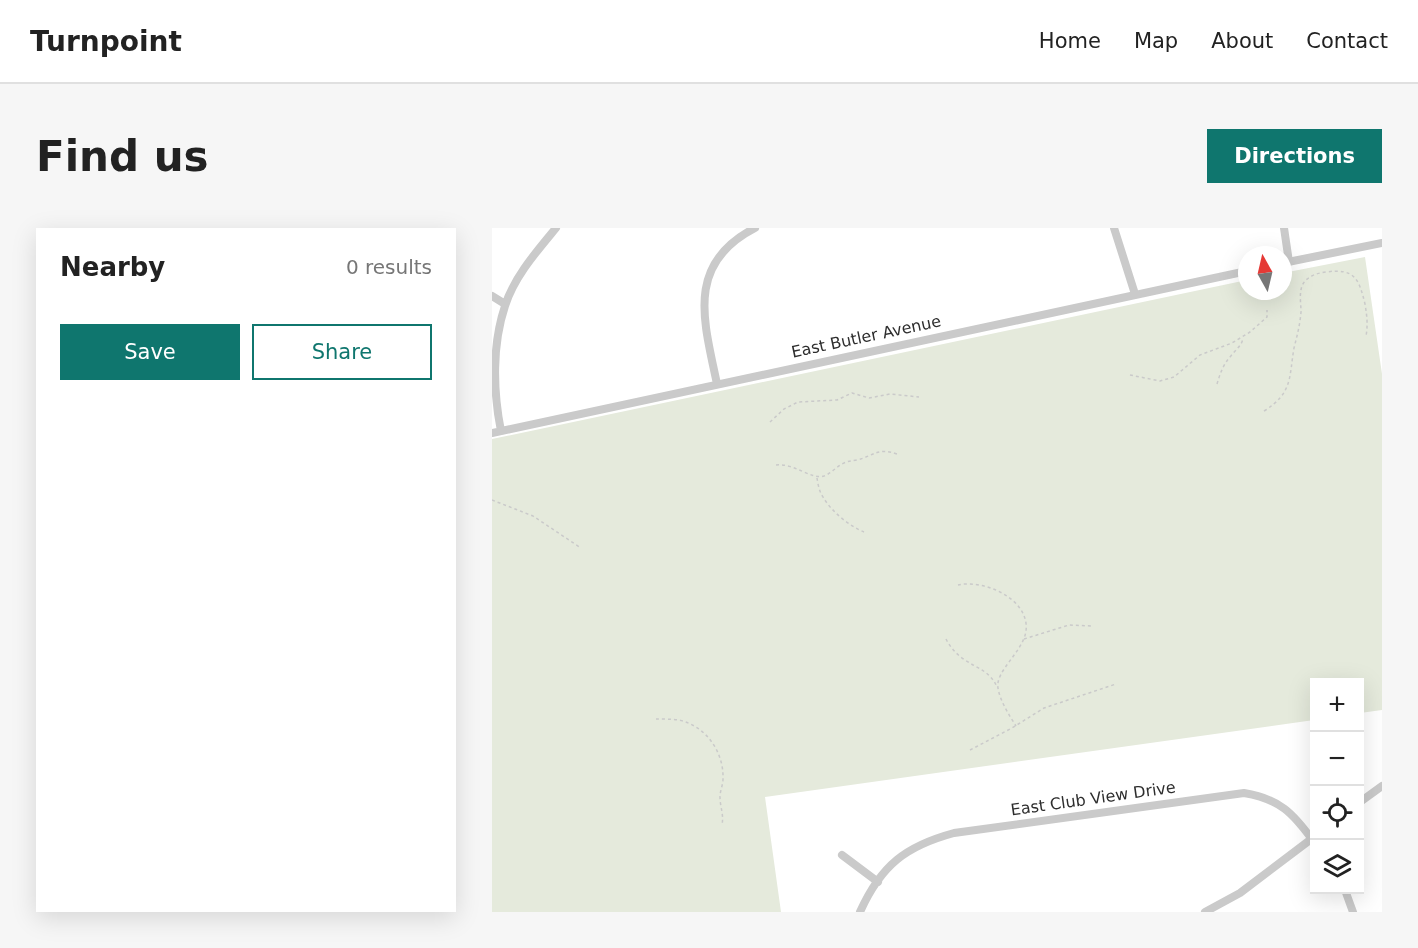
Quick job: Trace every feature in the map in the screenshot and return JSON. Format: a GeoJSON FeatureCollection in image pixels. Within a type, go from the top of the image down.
{"type":"FeatureCollection","features":[{"type":"Feature","properties":{"kind":"street"},"geometry":{"type":"LineString","coordinates":[[497,432],[496,380],[499,329],[505,304],[529,262],[556,228]]}},
{"type":"Feature","properties":{"kind":"street"},"geometry":{"type":"LineString","coordinates":[[717,384],[704,324],[703,301],[706,281],[720,255],[730,243],[754,228]]}},
{"type":"Feature","properties":{"kind":"street"},"geometry":{"type":"LineString","coordinates":[[1114,228],[1135,294]]}},
{"type":"Feature","properties":{"kind":"street"},"geometry":{"type":"LineString","coordinates":[[1284,228],[1285,246]]}},
{"type":"Feature","properties":{"kind":"street"},"geometry":{"type":"LineString","coordinates":[[1292,261],[1382,243]]}},
{"type":"Feature","properties":{"kind":"street","name":"East Butler Avenue"},"geometry":{"type":"LineString","coordinates":[[497,432],[1238,273]]}},
{"type":"Feature","properties":{"kind":"street"},"geometry":{"type":"LineString","coordinates":[[492,296],[505,304]]}},
{"type":"Feature","properties":{"kind":"street"},"geometry":{"type":"LineString","coordinates":[[1364,799],[1382,786]]}},
{"type":"Feature","properties":{"kind":"street","name":"East Club View Drive"},"geometry":{"type":"LineString","coordinates":[[860,912],[878,882],[897,858],[914,846],[954,833],[1244,793],[1274,801],[1288,810],[1310,835]]}},
{"type":"Feature","properties":{"kind":"street"},"geometry":{"type":"LineString","coordinates":[[1205,912],[1240,893],[1313,840]]}},
{"type":"Feature","properties":{"kind":"street"},"geometry":{"type":"LineString","coordinates":[[842,855],[878,882]]}},
{"type":"Feature","properties":{"kind":"street"},"geometry":{"type":"LineString","coordinates":[[1346,894],[1353,912]]}},
{"type":"Feature","properties":{"kind":"path"},"geometry":{"type":"LineString","coordinates":[[1264,411],[1280,399],[1290,380],[1295,345],[1300,330],[1301,290],[1306,279],[1320,273],[1341,271],[1356,278],[1361,287],[1366,311],[1368,327],[1366,336]]}},
{"type":"Feature","properties":{"kind":"path"},"geometry":{"type":"LineString","coordinates":[[1130,375],[1160,381],[1174,377],[1200,355],[1243,337],[1267,316],[1267,310]]}},
{"type":"Feature","properties":{"kind":"path"},"geometry":{"type":"LineString","coordinates":[[1217,384],[1222,369],[1230,356],[1242,344],[1243,337]]}},
{"type":"Feature","properties":{"kind":"path"},"geometry":{"type":"LineString","coordinates":[[771,422],[784,409],[798,402],[837,400],[852,393],[868,398],[890,394],[919,397]]}},
{"type":"Feature","properties":{"kind":"path"},"geometry":{"type":"LineString","coordinates":[[776,465],[790,465],[816,477],[828,474],[844,462],[856,461],[877,452],[897,454]]}},
{"type":"Feature","properties":{"kind":"path"},"geometry":{"type":"LineString","coordinates":[[816,477],[826,501],[856,529],[864,532]]}},
{"type":"Feature","properties":{"kind":"path"},"geometry":{"type":"LineString","coordinates":[[492,500],[533,516],[581,548]]}},
{"type":"Feature","properties":{"kind":"path"},"geometry":{"type":"LineString","coordinates":[[958,585],[980,585],[997,590],[1018,607],[1024,616],[1026,624],[1023,640],[1017,653],[999,678],[998,687]]}},
{"type":"Feature","properties":{"kind":"path"},"geometry":{"type":"LineString","coordinates":[[1023,640],[1069,625],[1091,626]]}},
{"type":"Feature","properties":{"kind":"path"},"geometry":{"type":"LineString","coordinates":[[946,639],[950,647],[964,660],[990,675],[1016,726]]}},
{"type":"Feature","properties":{"kind":"path"},"geometry":{"type":"LineString","coordinates":[[970,750],[1016,726],[1044,708],[1116,684]]}},
{"type":"Feature","properties":{"kind":"path"},"geometry":{"type":"LineString","coordinates":[[656,719],[680,720],[688,723],[717,747],[723,778],[720,796],[722,825]]}},
{"type":"Feature","properties":{"kind":"shaded area"},"geometry":{"type":"Polygon","coordinates":[[[1365,257],[1382,374],[1382,710],[1364,712],[1364,678],[1310,678],[1310,721],[765,797],[781,912],[492,912],[492,439],[1238,282],[1238,300],[1292,300],[1292,271],[1365,257]]]}}]}
